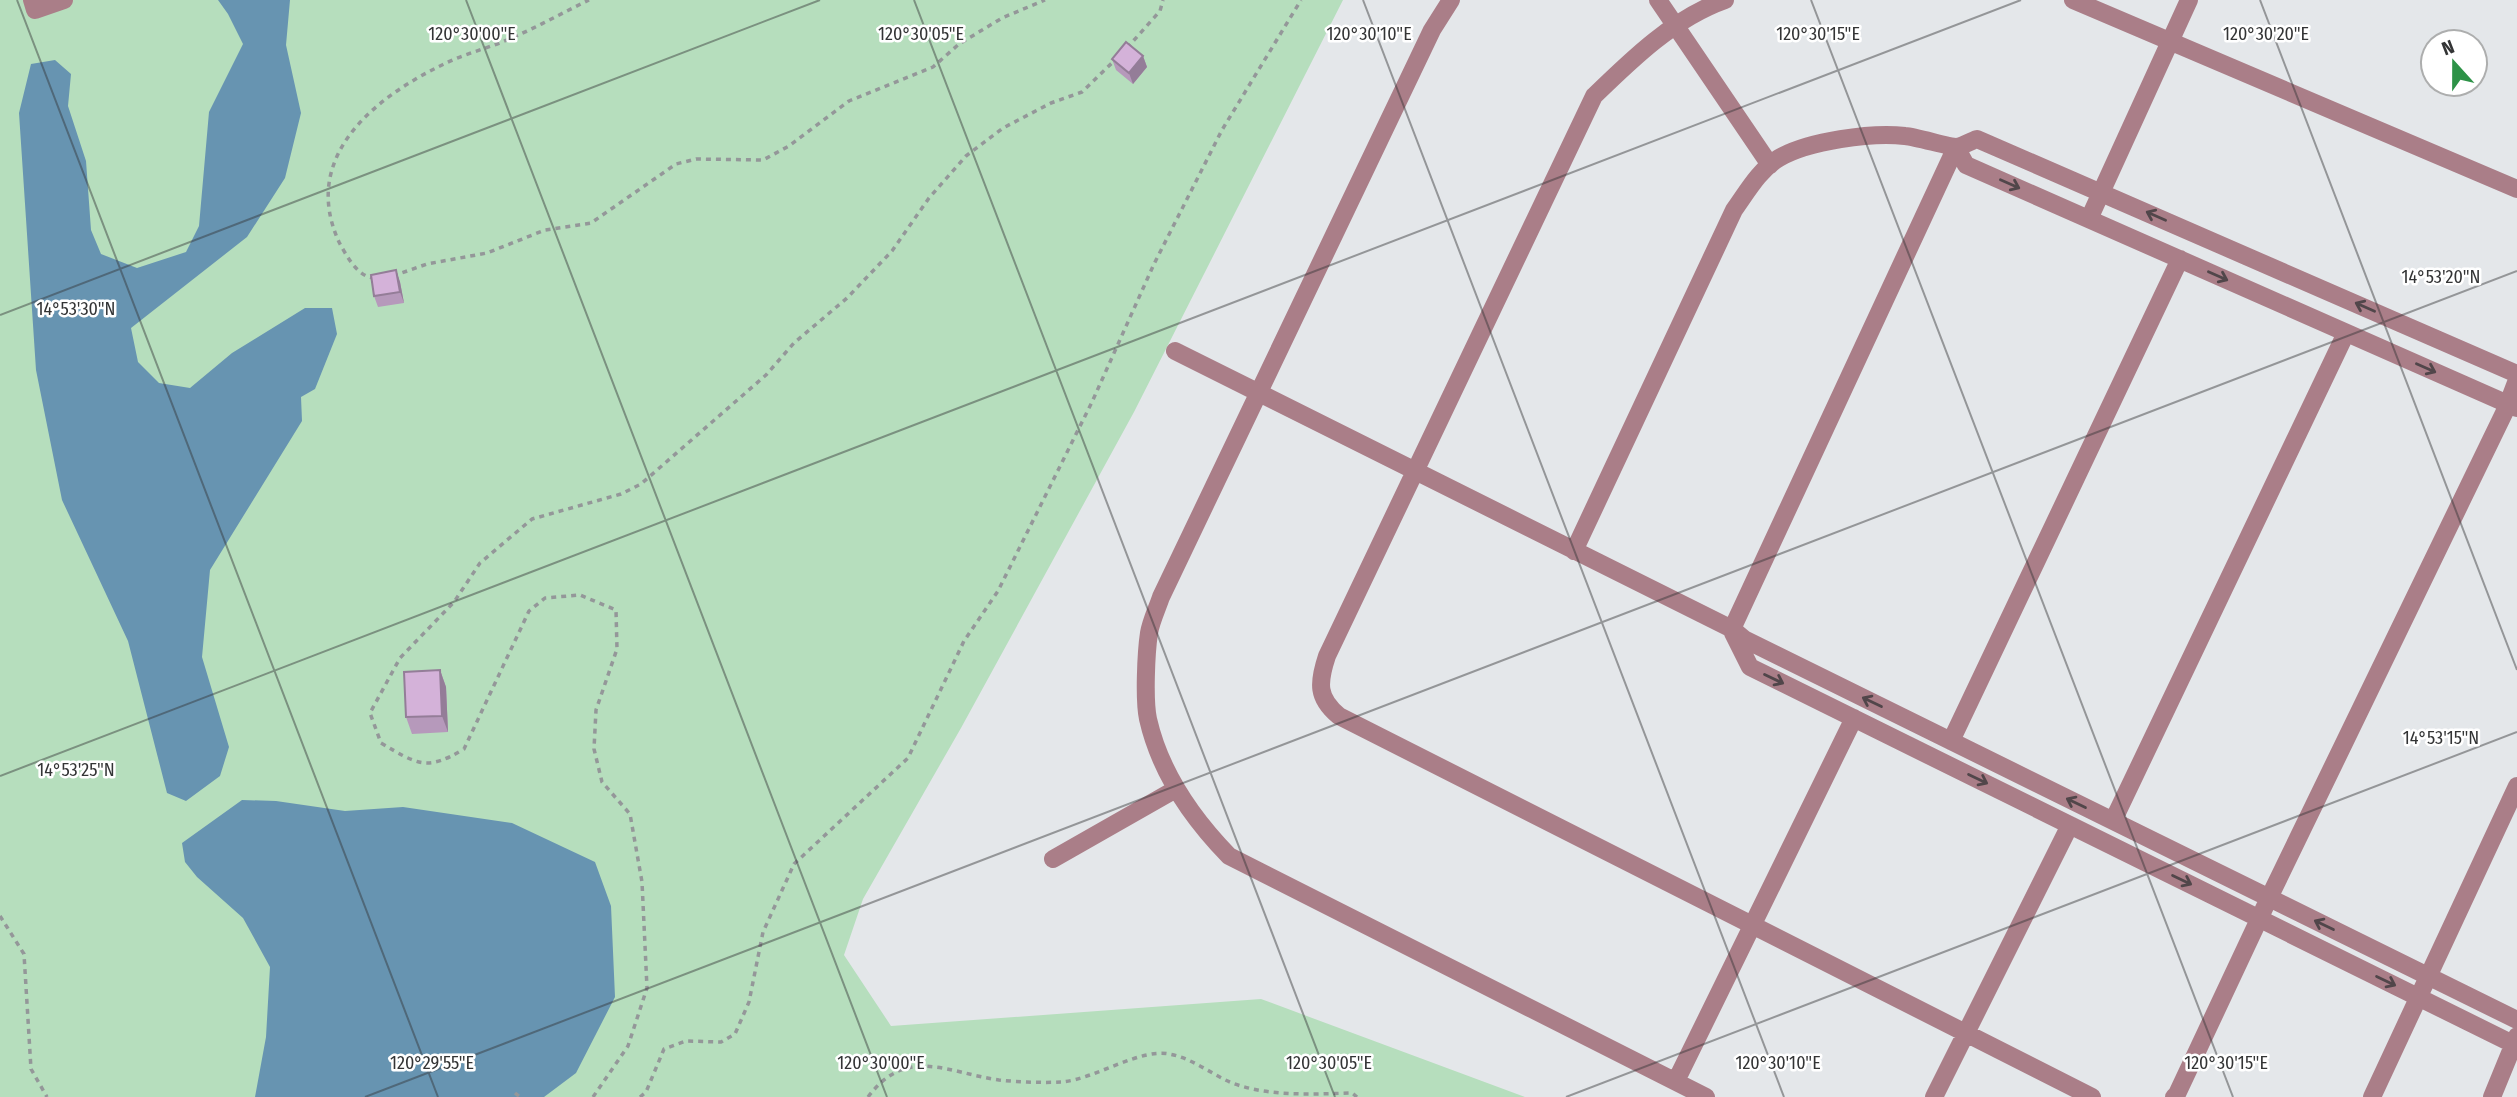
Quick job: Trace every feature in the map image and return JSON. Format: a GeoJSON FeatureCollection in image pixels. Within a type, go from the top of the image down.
{"type":"FeatureCollection","features":[{"type":"Feature","properties":{"kind":"street"},"geometry":{"type":"LineString","coordinates":[[32,0],[35,10],[64,0]]}},
{"type":"Feature","properties":{"kind":"street"},"geometry":{"type":"LineString","coordinates":[[1451,0],[1432,30],[1161,597],[1149,631],[1147,718],[1184,804],[1207,834],[1229,856],[1706,1097]]}},
{"type":"Feature","properties":{"kind":"street"},"geometry":{"type":"LineString","coordinates":[[1658,0],[1770,165]]}},
{"type":"Feature","properties":{"kind":"street"},"geometry":{"type":"LineString","coordinates":[[1725,0],[1711,5],[1676,27],[1627,64],[1594,96],[1327,656],[1321,672],[1321,688],[1326,705],[1339,716],[2092,1097]]}},
{"type":"Feature","properties":{"kind":"street"},"geometry":{"type":"LineString","coordinates":[[2073,0],[2517,189]]}},
{"type":"Feature","properties":{"kind":"street"},"geometry":{"type":"LineString","coordinates":[[2089,219],[2189,0]]}},
{"type":"Feature","properties":{"kind":"street"},"geometry":{"type":"LineString","coordinates":[[1574,551],[1734,210],[1759,175],[1770,165],[1779,158],[1805,147],[1873,136],[1904,135],[1956,147],[1977,139],[2517,374]]}},
{"type":"Feature","properties":{"kind":"street"},"geometry":{"type":"LineString","coordinates":[[1956,147],[1966,165],[2512,406]]}},
{"type":"Feature","properties":{"kind":"street"},"geometry":{"type":"LineString","coordinates":[[1731,629],[1956,147]]}},
{"type":"Feature","properties":{"kind":"street"},"geometry":{"type":"LineString","coordinates":[[1951,741],[2180,259]]}},
{"type":"Feature","properties":{"kind":"street"},"geometry":{"type":"LineString","coordinates":[[2113,821],[2346,333]]}},
{"type":"Feature","properties":{"kind":"street"},"geometry":{"type":"LineString","coordinates":[[1175,351],[1731,629],[1744,639],[2517,1020]]}},
{"type":"Feature","properties":{"kind":"street"},"geometry":{"type":"LineString","coordinates":[[2174,1097],[2259,918],[2512,406],[2517,380]]}},
{"type":"Feature","properties":{"kind":"street"},"geometry":{"type":"LineString","coordinates":[[1731,629],[1750,667],[2418,998],[2515,1040],[2492,1097]]}},
{"type":"Feature","properties":{"kind":"street"},"geometry":{"type":"LineString","coordinates":[[1676,1081],[1854,718]]}},
{"type":"Feature","properties":{"kind":"street"},"geometry":{"type":"LineString","coordinates":[[2372,1097],[2517,786]]}},
{"type":"Feature","properties":{"kind":"street"},"geometry":{"type":"LineString","coordinates":[[1053,859],[1176,789]]}},
{"type":"Feature","properties":{"kind":"street"},"geometry":{"type":"LineString","coordinates":[[1934,1097],[2070,825]]}},
{"type":"Feature","properties":{"kind":"path"},"geometry":{"type":"LineString","coordinates":[[379,278],[369,278],[351,263],[338,239],[328,199],[333,162],[349,132],[383,98],[443,64],[504,42],[589,0]]}},
{"type":"Feature","properties":{"kind":"path"},"geometry":{"type":"LineString","coordinates":[[389,278],[427,264],[487,253],[545,230],[591,223],[676,164],[696,159],[763,160],[789,146],[849,101],[933,66],[959,44],[1002,18],[1045,0]]}},
{"type":"Feature","properties":{"kind":"path"},"geometry":{"type":"LineString","coordinates":[[593,1097],[628,1046],[647,988],[642,882],[630,814],[601,782],[594,749],[596,710],[617,649],[616,610],[580,595],[545,598],[529,611],[464,748],[443,762],[415,763],[381,743],[370,712],[400,658],[454,602],[480,563],[532,519],[621,494],[651,476],[765,375],[794,343],[847,298],[892,251],[929,198],[966,156],[1003,128],[1051,103],[1082,92],[1160,11],[1163,0]]}},
{"type":"Feature","properties":{"kind":"path"},"geometry":{"type":"LineString","coordinates":[[640,1097],[646,1092],[664,1049],[686,1041],[721,1042],[735,1034],[749,1002],[763,933],[794,864],[908,758],[964,641],[998,591],[1093,402],[1154,264],[1216,142],[1301,0]]}},
{"type":"Feature","properties":{"kind":"path"},"geometry":{"type":"LineString","coordinates":[[0,916],[24,954],[31,1069],[47,1097]]}},
{"type":"Feature","properties":{"kind":"path"},"geometry":{"type":"LineString","coordinates":[[868,1097],[899,1070],[924,1064],[999,1080],[1063,1082],[1093,1075],[1142,1056],[1168,1053],[1200,1066],[1230,1083],[1261,1093],[1352,1093],[1357,1097]]}},
{"type":"Feature","properties":{"kind":"green space"},"geometry":{"type":"Polygon","coordinates":[[[0,0],[1343,0],[1134,412],[961,728],[863,899],[844,955],[891,1026],[1261,999],[1525,1097],[0,1097],[0,0]]]}},
{"type":"Feature","properties":{"kind":"water"},"geometry":{"type":"Polygon","coordinates":[[[218,0],[290,0],[286,45],[301,113],[285,178],[247,237],[131,328],[138,362],[159,383],[190,388],[232,353],[305,308],[332,308],[337,334],[315,389],[301,397],[302,421],[210,570],[202,657],[229,747],[220,776],[186,801],[167,793],[128,641],[62,500],[36,370],[19,113],[31,64],[55,60],[71,74],[68,106],[86,161],[91,230],[101,254],[137,268],[186,252],[199,226],[209,112],[243,44],[218,0]]]}},
{"type":"Feature","properties":{"kind":"water"},"geometry":{"type":"Polygon","coordinates":[[[242,800],[276,801],[345,811],[403,807],[512,823],[595,862],[611,906],[615,997],[576,1073],[544,1097],[255,1097],[266,1037],[270,967],[243,918],[197,877],[185,862],[182,843],[242,800]]]}},
{"type":"Feature","properties":{"kind":"building"},"geometry":{"type":"Polygon","coordinates":[[[1126,42],[1143,56],[1129,73],[1112,59],[1126,42]]]}},
{"type":"Feature","properties":{"kind":"building"},"geometry":{"type":"Polygon","coordinates":[[[396,270],[400,292],[374,296],[371,275],[396,270]]]}},
{"type":"Feature","properties":{"kind":"building"},"geometry":{"type":"Polygon","coordinates":[[[440,670],[442,716],[406,717],[404,672],[440,670]]]}}]}
